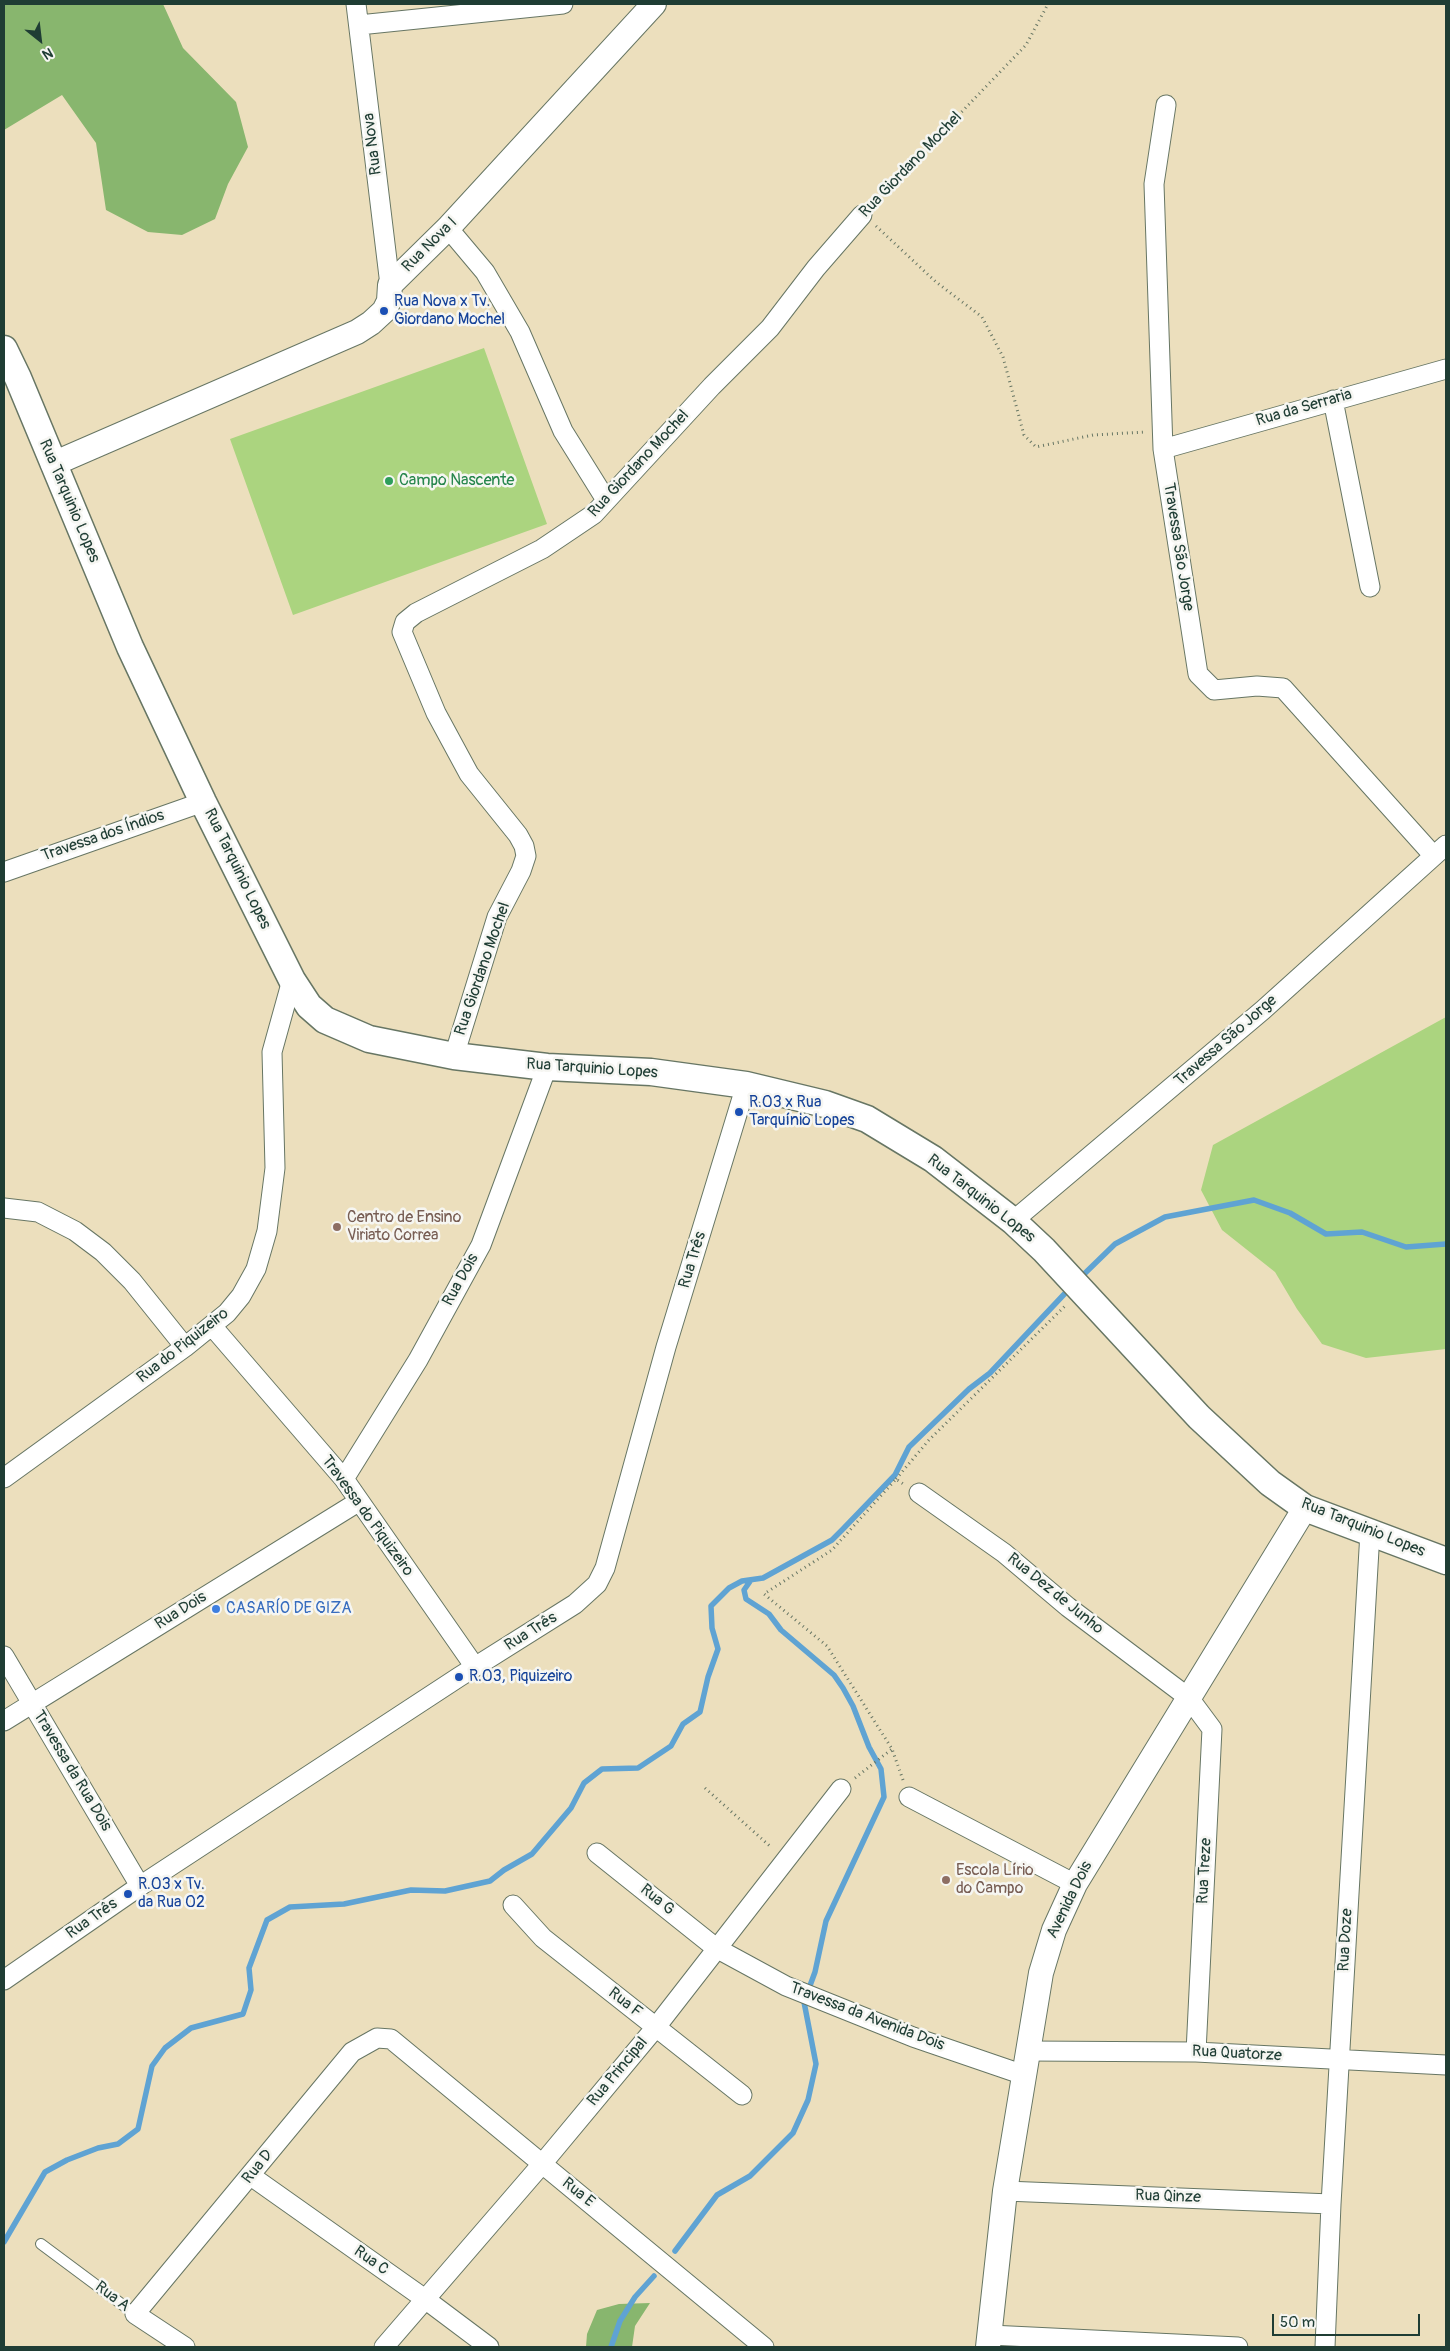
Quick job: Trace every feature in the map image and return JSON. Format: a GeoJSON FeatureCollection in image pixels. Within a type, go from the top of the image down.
{"type":"FeatureCollection","features":[{"type":"Feature","properties":{"kind":"main road","name":"Rua Tarquinio Lopes"},"geometry":{"type":"LineString","coordinates":[[4,349],[18,378],[130,647],[203,802],[292,980],[309,1006],[325,1020],[368,1039],[454,1056],[547,1067],[651,1072],[746,1085],[825,1104],[867,1119],[933,1159],[1013,1221],[1076,1284],[1199,1417],[1270,1483],[1305,1508],[1446,1561]]}},
{"type":"Feature","properties":{"kind":"street","name":"Rua Nova"},"geometry":{"type":"LineString","coordinates":[[356,4],[390,285]]}},
{"type":"Feature","properties":{"kind":"street"},"geometry":{"type":"LineString","coordinates":[[359,24],[563,4]]}},
{"type":"Feature","properties":{"kind":"street","name":"Rua Nova I"},"geometry":{"type":"LineString","coordinates":[[53,464],[358,332],[384,311],[389,301],[390,285],[448,228],[654,4]]}},
{"type":"Feature","properties":{"kind":"street","name":"Travessa São Jorge"},"geometry":{"type":"LineString","coordinates":[[1013,1221],[1263,1010],[1439,850],[1283,688],[1257,686],[1214,690],[1198,674],[1162,440],[1154,184],[1166,105]]}},
{"type":"Feature","properties":{"kind":"street","name":"Rua Giordano Mochel"},"geometry":{"type":"LineString","coordinates":[[454,1056],[498,917],[521,871],[526,856],[524,846],[518,835],[469,774],[436,713],[402,632],[405,622],[416,613],[542,548],[594,514],[712,386],[770,328],[816,268],[862,215]]}},
{"type":"Feature","properties":{"kind":"street"},"geometry":{"type":"LineString","coordinates":[[448,228],[485,272],[520,332],[563,431],[606,500]]}},
{"type":"Feature","properties":{"kind":"street","name":"Rua da Serraria"},"geometry":{"type":"LineString","coordinates":[[1162,440],[1333,400],[1446,369]]}},
{"type":"Feature","properties":{"kind":"street"},"geometry":{"type":"LineString","coordinates":[[1333,400],[1370,587]]}},
{"type":"Feature","properties":{"kind":"street","name":"Travessa dos Índios"},"geometry":{"type":"LineString","coordinates":[[4,872],[203,802]]}},
{"type":"Feature","properties":{"kind":"street","name":"Rua do Piquizeiro"},"geometry":{"type":"LineString","coordinates":[[4,1478],[185,1347],[212,1326],[241,1296],[256,1269],[267,1231],[275,1168],[272,1052],[292,980]]}},
{"type":"Feature","properties":{"kind":"street","name":"Rua Dois"},"geometry":{"type":"LineString","coordinates":[[344,1479],[418,1360],[481,1245],[547,1067]]}},
{"type":"Feature","properties":{"kind":"street","name":"Rua Três"},"geometry":{"type":"LineString","coordinates":[[4,1980],[140,1886],[586,1596],[597,1584],[605,1568],[666,1347],[746,1085]]}},
{"type":"Feature","properties":{"kind":"street"},"geometry":{"type":"LineString","coordinates":[[4,1208],[38,1212],[76,1231],[103,1252],[132,1282],[185,1347]]}},
{"type":"Feature","properties":{"kind":"street","name":"Travessa do Piquizeiro"},"geometry":{"type":"LineString","coordinates":[[212,1326],[344,1479],[358,1502],[476,1667]]}},
{"type":"Feature","properties":{"kind":"street","name":"Rua Dez de Junho"},"geometry":{"type":"LineString","coordinates":[[919,1493],[1004,1553],[1068,1607],[1189,1698]]}},
{"type":"Feature","properties":{"kind":"street","name":"Rua Dois"},"geometry":{"type":"LineString","coordinates":[[4,1721],[358,1502]]}},
{"type":"Feature","properties":{"kind":"street","name":"Avenida Dois"},"geometry":{"type":"LineString","coordinates":[[989,2341],[1005,2191],[1046,1952],[1075,1884],[1305,1508]]}},
{"type":"Feature","properties":{"kind":"street","name":"Rua Doze"},"geometry":{"type":"LineString","coordinates":[[1325,2347],[1339,2059],[1370,1532]]}},
{"type":"Feature","properties":{"kind":"street","name":"Travessa da Rua Dois"},"geometry":{"type":"LineString","coordinates":[[4,1656],[140,1886]]}},
{"type":"Feature","properties":{"kind":"street","name":"Rua Treze"},"geometry":{"type":"LineString","coordinates":[[1189,1698],[1212,1729],[1196,2052]]}},
{"type":"Feature","properties":{"kind":"street","name":"Rua Principal"},"geometry":{"type":"LineString","coordinates":[[384,2347],[542,2164],[656,2027],[841,1789]]}},
{"type":"Feature","properties":{"kind":"street"},"geometry":{"type":"LineString","coordinates":[[909,1798],[1075,1884]]}},
{"type":"Feature","properties":{"kind":"street","name":"Rua G"},"geometry":{"type":"LineString","coordinates":[[597,1853],[716,1948]]}},
{"type":"Feature","properties":{"kind":"street","name":"Rua F"},"geometry":{"type":"LineString","coordinates":[[514,1905],[543,1938],[742,2095]]}},
{"type":"Feature","properties":{"kind":"street","name":"Travessa da Avenida Dois"},"geometry":{"type":"LineString","coordinates":[[716,1948],[795,1989],[913,2037],[1024,2076]]}},
{"type":"Feature","properties":{"kind":"street","name":"Rua D"},"geometry":{"type":"LineString","coordinates":[[135,2314],[352,2052],[377,2038],[392,2039]]}},
{"type":"Feature","properties":{"kind":"street","name":"Rua E"},"geometry":{"type":"LineString","coordinates":[[392,2039],[764,2347]]}},
{"type":"Feature","properties":{"kind":"street","name":"Rua Quatorze"},"geometry":{"type":"LineString","coordinates":[[1028,2051],[1196,2052],[1446,2065]]}},
{"type":"Feature","properties":{"kind":"street","name":"Rua C"},"geometry":{"type":"LineString","coordinates":[[250,2176],[490,2347]]}},
{"type":"Feature","properties":{"kind":"street","name":"Rua Qinze"},"geometry":{"type":"LineString","coordinates":[[1005,2191],[1331,2204]]}},
{"type":"Feature","properties":{"kind":"street","name":"Rua A"},"geometry":{"type":"LineString","coordinates":[[135,2314],[185,2347]]}},
{"type":"Feature","properties":{"kind":"street"},"geometry":{"type":"LineString","coordinates":[[989,2341],[1238,2347]]}},
{"type":"Feature","properties":{"kind":"lane","name":"Rua A"},"geometry":{"type":"LineString","coordinates":[[41,2244],[135,2314]]}},
{"type":"Feature","properties":{"kind":"path","name":"Rua Giordano Mochel"},"geometry":{"type":"LineString","coordinates":[[862,215],[1026,45],[1048,4]]}},
{"type":"Feature","properties":{"kind":"path"},"geometry":{"type":"LineString","coordinates":[[862,215],[896,243],[936,282],[982,317],[1003,357],[1024,435],[1036,447],[1093,435],[1162,440]]}},
{"type":"Feature","properties":{"kind":"path"},"geometry":{"type":"LineString","coordinates":[[909,1798],[892,1749],[826,1646],[764,1594],[832,1550],[896,1480],[929,1440],[1076,1284]]}},
{"type":"Feature","properties":{"kind":"path"},"geometry":{"type":"LineString","coordinates":[[896,1480],[919,1493]]}},
{"type":"Feature","properties":{"kind":"path"},"geometry":{"type":"LineString","coordinates":[[866,1770],[892,1749]]}},
{"type":"Feature","properties":{"kind":"path"},"geometry":{"type":"LineString","coordinates":[[705,1788],[785,1860]]}},
{"type":"Feature","properties":{"kind":"green space"},"geometry":{"type":"Polygon","coordinates":[[[4,4],[163,4],[183,48],[236,102],[248,147],[228,184],[215,219],[182,235],[148,232],[106,210],[96,143],[62,95],[4,130],[4,4]]]}},
{"type":"Feature","properties":{"kind":"green space","name":"Campo Nascente"},"geometry":{"type":"Polygon","coordinates":[[[484,348],[547,524],[293,615],[230,439],[484,348]]]}},
{"type":"Feature","properties":{"kind":"green space"},"geometry":{"type":"Polygon","coordinates":[[[1446,1017],[1446,1349],[1366,1358],[1322,1344],[1297,1309],[1275,1272],[1222,1230],[1201,1190],[1213,1145],[1446,1017]]]}},
{"type":"Feature","properties":{"kind":"green space"},"geometry":{"type":"Polygon","coordinates":[[[650,2303],[635,2326],[632,2347],[586,2347],[587,2334],[597,2310],[619,2304],[650,2303]]]}},
{"type":"Feature","properties":{"kind":"waterway"},"geometry":{"type":"LineString","coordinates":[[1079,1279],[1115,1244],[1165,1217],[1254,1200],[1290,1213],[1326,1234],[1362,1232],[1406,1247],[1446,1244]]}},
{"type":"Feature","properties":{"kind":"waterway"},"geometry":{"type":"LineString","coordinates":[[4,2242],[45,2172],[67,2160],[98,2148],[118,2144],[138,2129],[152,2066],[165,2048],[191,2028],[243,2014],[251,1990],[249,1968],[267,1920],[290,1907],[344,1904],[411,1890],[445,1891],[490,1881],[504,1870],[532,1854],[571,1808],[584,1783],[602,1769],[638,1768],[671,1746],[683,1724],[700,1712],[708,1677],[718,1649],[712,1628],[711,1606],[729,1588],[742,1581],[763,1578],[832,1540],[895,1475],[909,1447],[969,1389],[990,1373],[1070,1288]]}},
{"type":"Feature","properties":{"kind":"waterway"},"geometry":{"type":"LineString","coordinates":[[675,2251],[717,2195],[750,2176],[793,2133],[808,2100],[816,2064],[804,2002],[815,1972],[826,1921],[884,1797],[881,1769],[869,1747],[853,1706],[843,1688],[834,1675],[781,1630],[769,1614],[746,1599],[744,1590],[751,1580]]}},
{"type":"Feature","properties":{"kind":"waterway"},"geometry":{"type":"LineString","coordinates":[[611,2347],[620,2321],[635,2297],[654,2276]]}},
{"type":"Feature","properties":{"kind":"place","name":"Rua Nova x Tv. Giordano Mochel"},"geometry":{"type":"Point","coordinates":[384,311]}},
{"type":"Feature","properties":{"kind":"place","name":"Campo Nascente"},"geometry":{"type":"Point","coordinates":[389,481]}},
{"type":"Feature","properties":{"kind":"place","name":"R.03 x Rua Tarquínio Lopes"},"geometry":{"type":"Point","coordinates":[739,1112]}},
{"type":"Feature","properties":{"kind":"place","name":"Centro de Ensino Viriato Correa"},"geometry":{"type":"Point","coordinates":[337,1227]}},
{"type":"Feature","properties":{"kind":"place","name":"CASARÍO DE GIZA"},"geometry":{"type":"Point","coordinates":[216,1609]}},
{"type":"Feature","properties":{"kind":"place","name":"R.03, Piquizeiro"},"geometry":{"type":"Point","coordinates":[459,1677]}},
{"type":"Feature","properties":{"kind":"place","name":"Escola Lírio do Campo"},"geometry":{"type":"Point","coordinates":[946,1880]}},
{"type":"Feature","properties":{"kind":"place","name":"R.03 x Tv. da Rua 02"},"geometry":{"type":"Point","coordinates":[128,1894]}}]}
